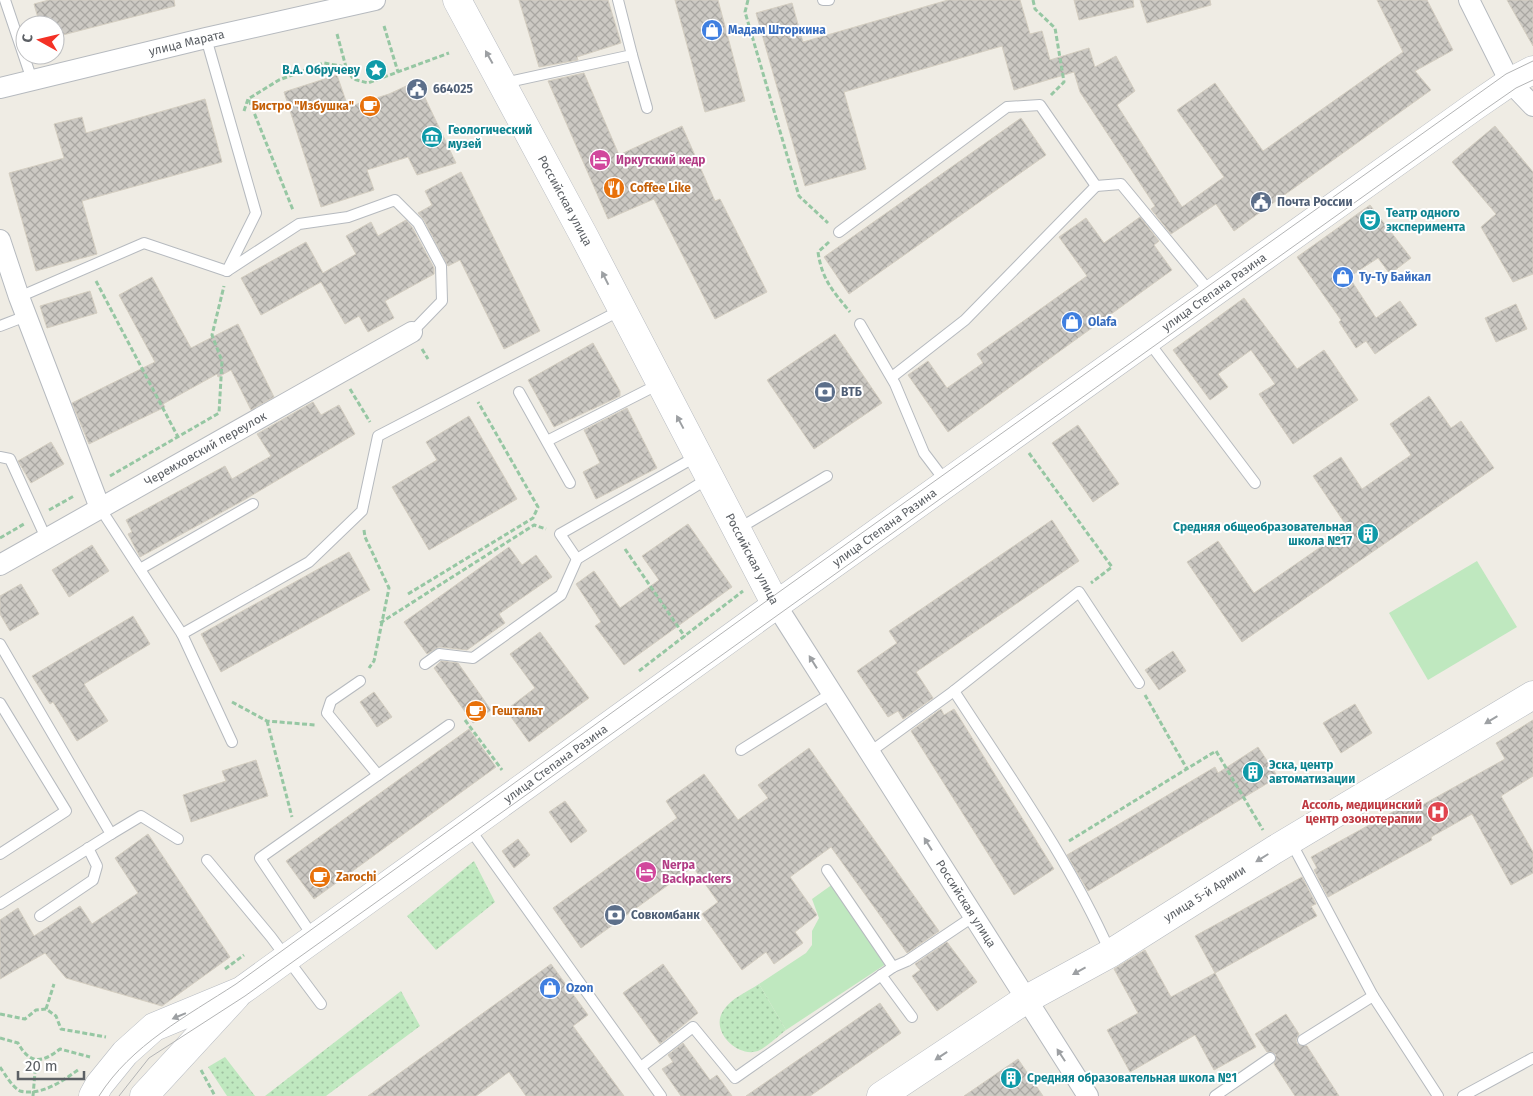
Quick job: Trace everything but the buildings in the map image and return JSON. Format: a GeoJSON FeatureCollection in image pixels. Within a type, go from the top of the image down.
{"type":"FeatureCollection","features":[{"type":"Feature","properties":{"kind":"main road","name":"Российская улица"},"geometry":{"type":"LineString","coordinates":[[458,0],[776,605]]}},
{"type":"Feature","properties":{"kind":"main road","name":"улица Степана Разина"},"geometry":{"type":"LineString","coordinates":[[93,1096],[98,1085],[125,1053],[154,1026],[240,991],[287,959],[776,605],[1521,76]]}},
{"type":"Feature","properties":{"kind":"main road","name":"улица 5-й Армии"},"geometry":{"type":"LineString","coordinates":[[881,1096],[1026,1000],[1111,953],[1282,845],[1533,694]]}},
{"type":"Feature","properties":{"kind":"main road","name":"улица Степана Разина"},"geometry":{"type":"LineString","coordinates":[[144,1096],[240,991]]}},
{"type":"Feature","properties":{"kind":"street","name":"улица Марата"},"geometry":{"type":"LineString","coordinates":[[0,88],[206,38],[375,0]]}},
{"type":"Feature","properties":{"kind":"street"},"geometry":{"type":"LineString","coordinates":[[1469,0],[1521,76],[1533,106]]}},
{"type":"Feature","properties":{"kind":"street"},"geometry":{"type":"LineString","coordinates":[[0,240],[26,316],[100,508]]}},
{"type":"Feature","properties":{"kind":"street","name":"Черемховский переулок"},"geometry":{"type":"LineString","coordinates":[[0,565],[412,332]]}},
{"type":"Feature","properties":{"kind":"street","name":"Российская улица"},"geometry":{"type":"LineString","coordinates":[[776,605],[1088,1096]]}},
{"type":"Feature","properties":{"kind":"lane"},"geometry":{"type":"LineString","coordinates":[[5,0],[32,80]]}},
{"type":"Feature","properties":{"kind":"lane"},"geometry":{"type":"LineString","coordinates":[[618,0],[647,108]]}},
{"type":"Feature","properties":{"kind":"lane"},"geometry":{"type":"LineString","coordinates":[[823,0],[823,2],[829,0]]}},
{"type":"Feature","properties":{"kind":"lane"},"geometry":{"type":"LineString","coordinates":[[206,38],[234,142],[256,213],[227,271]]}},
{"type":"Feature","properties":{"kind":"lane"},"geometry":{"type":"LineString","coordinates":[[503,83],[632,55]]}},
{"type":"Feature","properties":{"kind":"lane"},"geometry":{"type":"LineString","coordinates":[[839,232],[1007,107],[1040,105],[1096,186]]}},
{"type":"Feature","properties":{"kind":"lane"},"geometry":{"type":"LineString","coordinates":[[892,377],[965,320],[1096,186],[1121,184],[1212,294]]}},
{"type":"Feature","properties":{"kind":"lane"},"geometry":{"type":"LineString","coordinates":[[227,271],[299,224],[348,217],[395,200],[418,224],[442,266],[442,301],[412,332]]}},
{"type":"Feature","properties":{"kind":"lane"},"geometry":{"type":"LineString","coordinates":[[19,297],[144,243],[227,271]]}},
{"type":"Feature","properties":{"kind":"lane"},"geometry":{"type":"LineString","coordinates":[[182,634],[309,562],[362,510],[378,436],[622,310]]}},
{"type":"Feature","properties":{"kind":"lane"},"geometry":{"type":"LineString","coordinates":[[0,326],[26,316]]}},
{"type":"Feature","properties":{"kind":"lane"},"geometry":{"type":"LineString","coordinates":[[860,324],[892,377],[924,453],[947,483]]}},
{"type":"Feature","properties":{"kind":"lane"},"geometry":{"type":"LineString","coordinates":[[1148,340],[1255,483]]}},
{"type":"Feature","properties":{"kind":"lane"},"geometry":{"type":"LineString","coordinates":[[547,441],[660,383]]}},
{"type":"Feature","properties":{"kind":"lane"},"geometry":{"type":"LineString","coordinates":[[519,392],[570,483]]}},
{"type":"Feature","properties":{"kind":"lane"},"geometry":{"type":"LineString","coordinates":[[0,457],[10,459],[46,538]]}},
{"type":"Feature","properties":{"kind":"lane"},"geometry":{"type":"LineString","coordinates":[[577,559],[560,534],[704,466]]}},
{"type":"Feature","properties":{"kind":"lane"},"geometry":{"type":"LineString","coordinates":[[425,664],[439,654],[473,658],[561,595],[577,559],[616,536],[704,466]]}},
{"type":"Feature","properties":{"kind":"lane"},"geometry":{"type":"LineString","coordinates":[[737,530],[828,476]]}},
{"type":"Feature","properties":{"kind":"lane"},"geometry":{"type":"LineString","coordinates":[[140,569],[254,504]]}},
{"type":"Feature","properties":{"kind":"lane"},"geometry":{"type":"LineString","coordinates":[[100,508],[182,634],[232,742]]}},
{"type":"Feature","properties":{"kind":"lane"},"geometry":{"type":"LineString","coordinates":[[870,752],[954,691],[1079,592],[1138,683]]}},
{"type":"Feature","properties":{"kind":"lane"},"geometry":{"type":"LineString","coordinates":[[0,644],[111,834]]}},
{"type":"Feature","properties":{"kind":"lane"},"geometry":{"type":"LineString","coordinates":[[360,681],[331,701],[327,714],[378,775]]}},
{"type":"Feature","properties":{"kind":"lane"},"geometry":{"type":"LineString","coordinates":[[954,691],[1056,849],[1094,917],[1111,953]]}},
{"type":"Feature","properties":{"kind":"lane"},"geometry":{"type":"LineString","coordinates":[[741,750],[832,693]]}},
{"type":"Feature","properties":{"kind":"lane"},"geometry":{"type":"LineString","coordinates":[[0,703],[66,811],[0,854]]}},
{"type":"Feature","properties":{"kind":"lane"},"geometry":{"type":"LineString","coordinates":[[314,938],[260,858],[449,725]]}},
{"type":"Feature","properties":{"kind":"lane"},"geometry":{"type":"LineString","coordinates":[[0,904],[141,816],[178,839]]}},
{"type":"Feature","properties":{"kind":"lane"},"geometry":{"type":"LineString","coordinates":[[469,827],[661,1096]]}},
{"type":"Feature","properties":{"kind":"lane"},"geometry":{"type":"LineString","coordinates":[[1282,845],[1373,996],[1438,1096]]}},
{"type":"Feature","properties":{"kind":"lane"},"geometry":{"type":"LineString","coordinates":[[40,916],[93,880],[97,866],[88,848]]}},
{"type":"Feature","properties":{"kind":"lane"},"geometry":{"type":"LineString","coordinates":[[207,860],[271,937],[321,1004]]}},
{"type":"Feature","properties":{"kind":"lane"},"geometry":{"type":"LineString","coordinates":[[827,870],[893,966]]}},
{"type":"Feature","properties":{"kind":"lane"},"geometry":{"type":"LineString","coordinates":[[641,1067],[693,1027],[735,1078],[893,966],[907,961],[974,916]]}},
{"type":"Feature","properties":{"kind":"lane"},"geometry":{"type":"LineString","coordinates":[[881,975],[912,1017]]}},
{"type":"Feature","properties":{"kind":"lane"},"geometry":{"type":"LineString","coordinates":[[1303,1040],[1373,996]]}},
{"type":"Feature","properties":{"kind":"lane"},"geometry":{"type":"LineString","coordinates":[[1215,1096],[1270,1058]]}},
{"type":"Feature","properties":{"kind":"lane"},"geometry":{"type":"LineString","coordinates":[[1463,1096],[1533,1058]]}},
{"type":"Feature","properties":{"kind":"path"},"geometry":{"type":"LineString","coordinates":[[748,0],[745,12],[799,196],[839,232],[818,252],[820,265],[826,282],[860,324]]}},
{"type":"Feature","properties":{"kind":"path"},"geometry":{"type":"LineString","coordinates":[[1033,0],[1035,9],[1055,28],[1064,82],[1040,105]]}},
{"type":"Feature","properties":{"kind":"path"},"geometry":{"type":"LineString","coordinates":[[384,26],[398,72]]}},
{"type":"Feature","properties":{"kind":"path"},"geometry":{"type":"LineString","coordinates":[[337,34],[346,67],[353,79],[368,83],[449,53]]}},
{"type":"Feature","properties":{"kind":"path"},"geometry":{"type":"LineString","coordinates":[[234,142],[248,99],[279,80],[324,63],[346,67]]}},
{"type":"Feature","properties":{"kind":"path"},"geometry":{"type":"LineString","coordinates":[[248,99],[299,224]]}},
{"type":"Feature","properties":{"kind":"path"},"geometry":{"type":"LineString","coordinates":[[88,267],[188,458]]}},
{"type":"Feature","properties":{"kind":"path"},"geometry":{"type":"LineString","coordinates":[[219,413],[222,361],[212,335],[227,271]]}},
{"type":"Feature","properties":{"kind":"path"},"geometry":{"type":"LineString","coordinates":[[319,386],[348,386],[378,436]]}},
{"type":"Feature","properties":{"kind":"path"},"geometry":{"type":"LineString","coordinates":[[408,594],[533,518],[538,507],[470,388]]}},
{"type":"Feature","properties":{"kind":"path"},"geometry":{"type":"LineString","coordinates":[[1014,435],[1112,567],[1079,592]]}},
{"type":"Feature","properties":{"kind":"path"},"geometry":{"type":"LineString","coordinates":[[360,681],[374,661],[380,623],[389,588],[365,537],[362,510]]}},
{"type":"Feature","properties":{"kind":"path"},"geometry":{"type":"LineString","coordinates":[[380,623],[534,524],[560,534]]}},
{"type":"Feature","properties":{"kind":"path"},"geometry":{"type":"LineString","coordinates":[[616,536],[685,637]]}},
{"type":"Feature","properties":{"kind":"path"},"geometry":{"type":"LineString","coordinates":[[631,677],[762,577]]}},
{"type":"Feature","properties":{"kind":"path"},"geometry":{"type":"LineString","coordinates":[[1138,683],[1187,769]]}},
{"type":"Feature","properties":{"kind":"path"},"geometry":{"type":"LineString","coordinates":[[207,688],[267,721],[338,728]]}},
{"type":"Feature","properties":{"kind":"path"},"geometry":{"type":"LineString","coordinates":[[449,725],[464,719],[502,770]]}},
{"type":"Feature","properties":{"kind":"path"},"geometry":{"type":"LineString","coordinates":[[267,721],[296,833]]}},
{"type":"Feature","properties":{"kind":"path"},"geometry":{"type":"LineString","coordinates":[[1056,849],[1216,751],[1282,845]]}},
{"type":"Feature","properties":{"kind":"path"},"geometry":{"type":"LineString","coordinates":[[495,775],[510,764]]}},
{"type":"Feature","properties":{"kind":"path"},"geometry":{"type":"LineString","coordinates":[[223,970],[271,937]]}},
{"type":"Feature","properties":{"kind":"path"},"geometry":{"type":"LineString","coordinates":[[46,1009],[54,984]]}},
{"type":"Feature","properties":{"kind":"path"},"geometry":{"type":"LineString","coordinates":[[0,1014],[25,1019],[36,1010],[46,1009],[56,1016],[61,1029],[113,1038]]}},
{"type":"Feature","properties":{"kind":"path"},"geometry":{"type":"LineString","coordinates":[[0,1038],[18,1043],[25,1054],[36,1060],[49,1058],[60,1049],[95,1058],[90,1061]]}},
{"type":"Feature","properties":{"kind":"path"},"geometry":{"type":"LineString","coordinates":[[33,1096],[36,1060]]}},
{"type":"Feature","properties":{"kind":"path"},"geometry":{"type":"LineString","coordinates":[[197,1063],[215,1096]]}},
{"type":"Feature","properties":{"kind":"path"},"geometry":{"type":"LineString","coordinates":[[0,1067],[19,1091],[33,1096],[45,1094],[83,1067]]}},
{"type":"Feature","properties":{"kind":"green space"},"geometry":{"type":"Polygon","coordinates":[[[1477,561],[1517,627],[1428,680],[1389,613],[1477,561]]]}},
{"type":"Feature","properties":{"kind":"green space"},"geometry":{"type":"Polygon","coordinates":[[[474,861],[495,902],[436,950],[407,916],[474,861]]]}},
{"type":"Feature","properties":{"kind":"green space"},"geometry":{"type":"Polygon","coordinates":[[[833,884],[886,964],[786,1030],[759,984],[806,953],[812,945],[812,931],[819,918],[812,899],[833,884]]]}},
{"type":"Feature","properties":{"kind":"green space"},"geometry":{"type":"Polygon","coordinates":[[[759,984],[786,1030],[758,1051],[742,1051],[734,1047],[723,1034],[720,1027],[720,1019],[730,1002],[759,984]]]}},
{"type":"Feature","properties":{"kind":"green space"},"geometry":{"type":"Polygon","coordinates":[[[401,991],[420,1026],[326,1096],[265,1096],[401,991]]]}},
{"type":"Feature","properties":{"kind":"green space"},"geometry":{"type":"Polygon","coordinates":[[[225,1057],[255,1096],[227,1096],[208,1067],[225,1057]]]}},
{"type":"Feature","properties":{"kind":"tram line"},"geometry":{"type":"LineString","coordinates":[[99,1096],[127,1061],[161,1033],[236,984],[772,597],[1506,74],[1533,61]]}},
{"type":"Feature","properties":{"kind":"tram line"},"geometry":{"type":"LineString","coordinates":[[119,1096],[149,1058],[245,996],[1480,113],[1516,88],[1533,80]]}},
{"type":"Feature","properties":{"kind":"place","name":"Мадам Шторкина"},"geometry":{"type":"Point","coordinates":[712,30]}},
{"type":"Feature","properties":{"kind":"place","name":"В.А. Обручеву"},"geometry":{"type":"Point","coordinates":[376,70]}},
{"type":"Feature","properties":{"kind":"place","name":"664025"},"geometry":{"type":"Point","coordinates":[417,89]}},
{"type":"Feature","properties":{"kind":"place","name":"Бистро \"Избушка\""},"geometry":{"type":"Point","coordinates":[370,106]}},
{"type":"Feature","properties":{"kind":"place","name":"Геологический музей"},"geometry":{"type":"Point","coordinates":[432,137]}},
{"type":"Feature","properties":{"kind":"place","name":"Иркутский кедр"},"geometry":{"type":"Point","coordinates":[600,160]}},
{"type":"Feature","properties":{"kind":"place","name":"Coffee Like"},"geometry":{"type":"Point","coordinates":[614,188]}},
{"type":"Feature","properties":{"kind":"place","name":"Почта России"},"geometry":{"type":"Point","coordinates":[1261,202]}},
{"type":"Feature","properties":{"kind":"place","name":"Театр одного эксперимента"},"geometry":{"type":"Point","coordinates":[1370,220]}},
{"type":"Feature","properties":{"kind":"place","name":"Ту-Ту Байкал"},"geometry":{"type":"Point","coordinates":[1343,277]}},
{"type":"Feature","properties":{"kind":"place","name":"Olafa"},"geometry":{"type":"Point","coordinates":[1072,322]}},
{"type":"Feature","properties":{"kind":"place","name":"ВТБ"},"geometry":{"type":"Point","coordinates":[825,392]}},
{"type":"Feature","properties":{"kind":"place","name":"Средняя общеобразовательная школа №17"},"geometry":{"type":"Point","coordinates":[1368,534]}},
{"type":"Feature","properties":{"kind":"place","name":"Гештальт"},"geometry":{"type":"Point","coordinates":[476,711]}},
{"type":"Feature","properties":{"kind":"place","name":"Эска, центр автоматизации"},"geometry":{"type":"Point","coordinates":[1253,772]}},
{"type":"Feature","properties":{"kind":"place","name":"Ассоль, медицинский центр озонотерапии"},"geometry":{"type":"Point","coordinates":[1438,812]}},
{"type":"Feature","properties":{"kind":"place","name":"Nerpa Backpackers"},"geometry":{"type":"Point","coordinates":[646,872]}},
{"type":"Feature","properties":{"kind":"place","name":"Zarochi"},"geometry":{"type":"Point","coordinates":[320,877]}},
{"type":"Feature","properties":{"kind":"place","name":"Совкомбанк"},"geometry":{"type":"Point","coordinates":[615,915]}},
{"type":"Feature","properties":{"kind":"place","name":"Ozon"},"geometry":{"type":"Point","coordinates":[550,988]}},
{"type":"Feature","properties":{"kind":"place","name":"Средняя образовательная школа №1"},"geometry":{"type":"Point","coordinates":[1011,1078]}}]}
